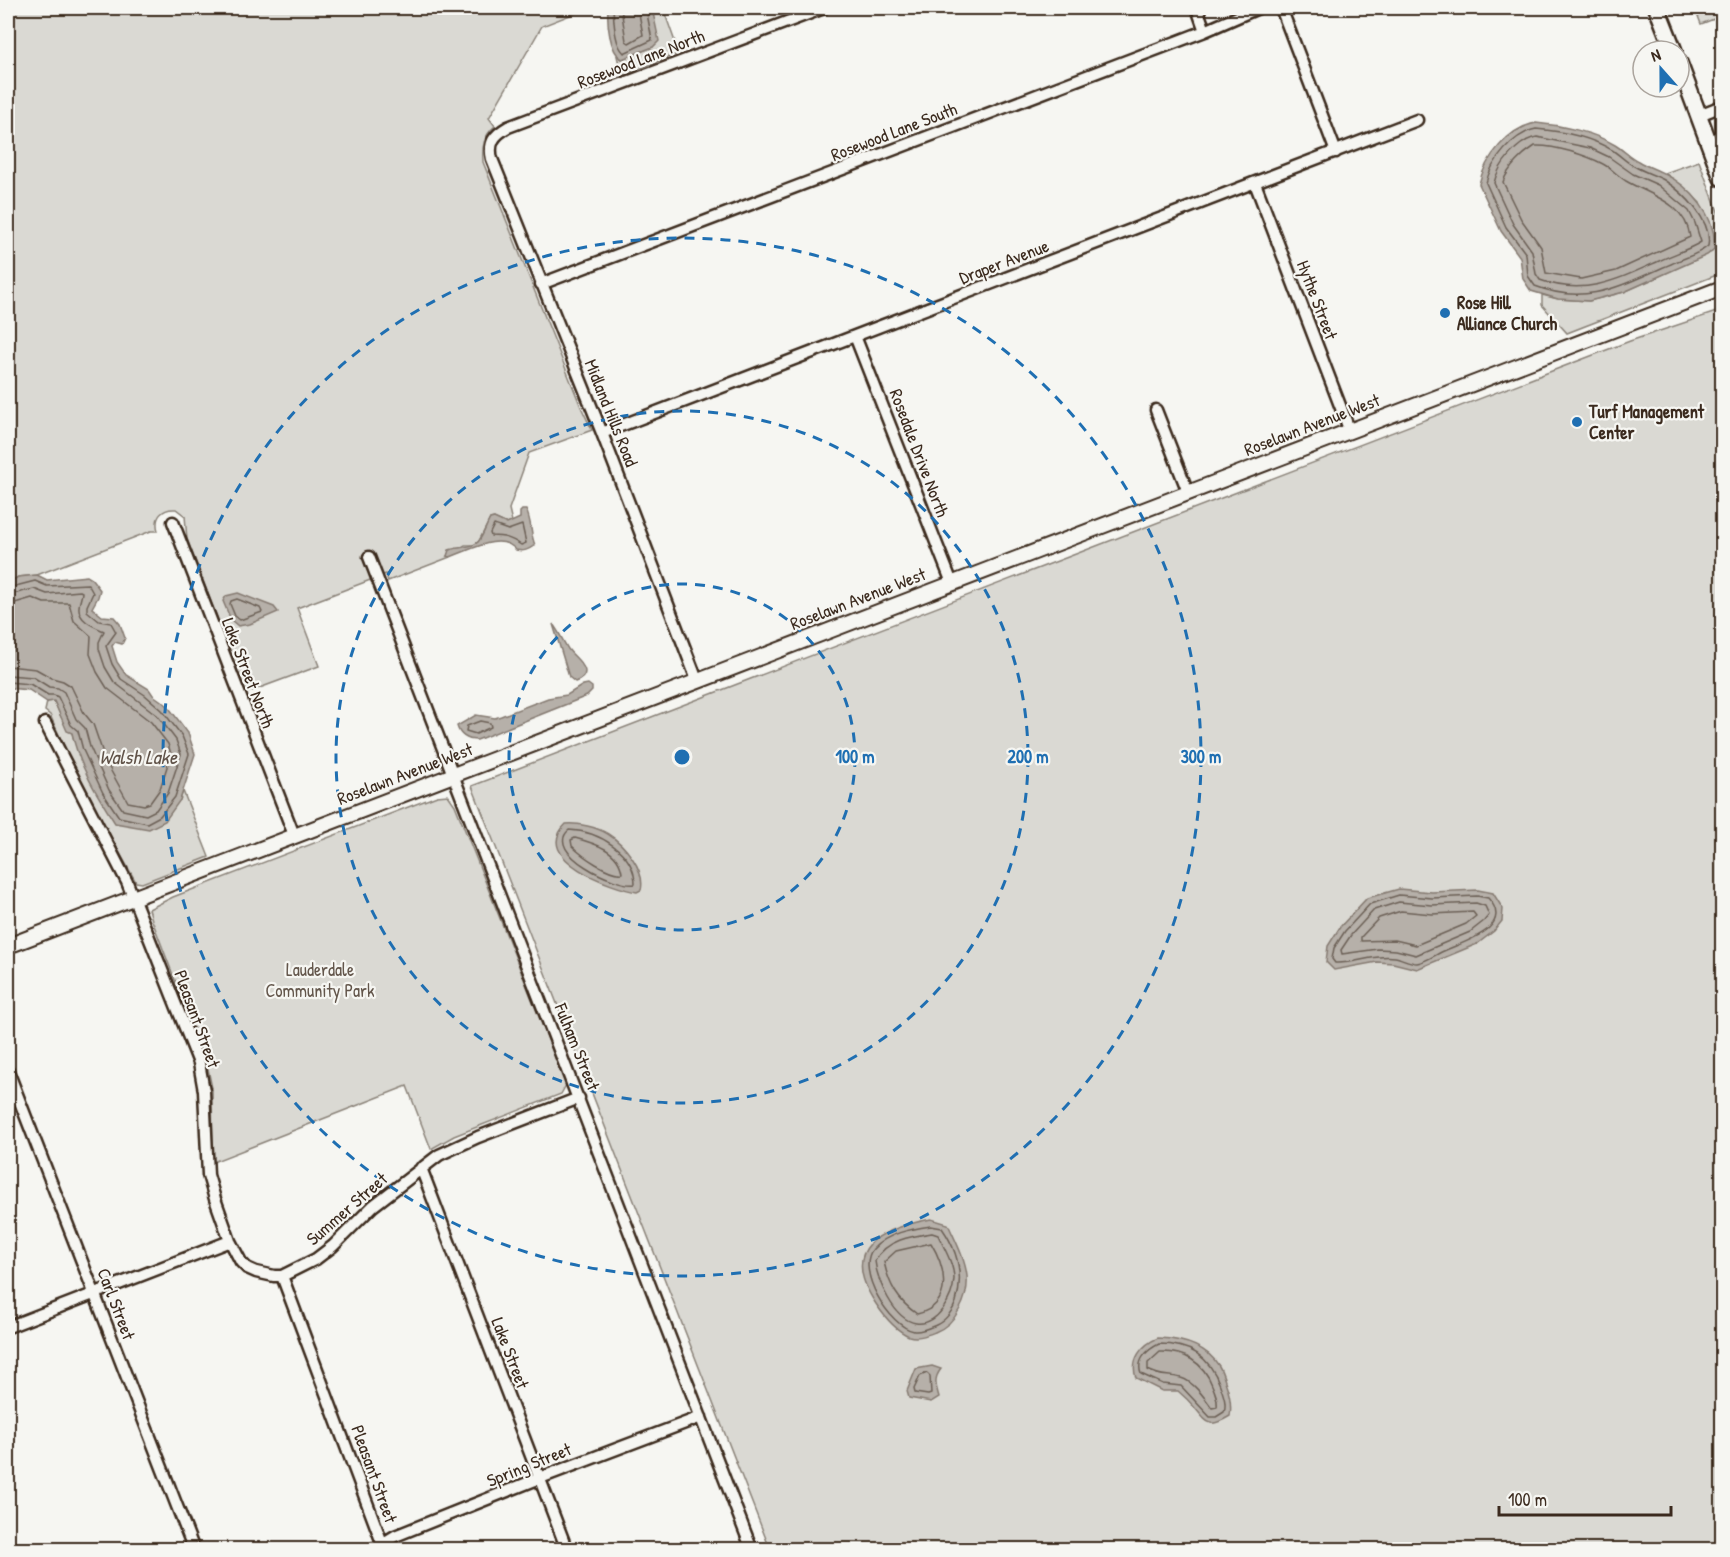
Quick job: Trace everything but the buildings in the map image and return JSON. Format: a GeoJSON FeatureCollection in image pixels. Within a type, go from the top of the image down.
{"type":"FeatureCollection","features":[{"type":"Feature","properties":{"kind":"main road"},"geometry":{"type":"LineString","coordinates":[[1657,8],[1669,39]]}},
{"type":"Feature","properties":{"kind":"main road"},"geometry":{"type":"LineString","coordinates":[[1691,95],[1722,178]]}},
{"type":"Feature","properties":{"kind":"street","name":"Rosewood Lane North"},"geometry":{"type":"LineString","coordinates":[[492,159],[490,151],[492,140],[508,127],[824,8]]}},
{"type":"Feature","properties":{"kind":"street"},"geometry":{"type":"LineString","coordinates":[[1197,8],[1205,31]]}},
{"type":"Feature","properties":{"kind":"street","name":"Rosewood Lane South"},"geometry":{"type":"LineString","coordinates":[[541,284],[1205,31],[1258,8]]}},
{"type":"Feature","properties":{"kind":"street"},"geometry":{"type":"LineString","coordinates":[[1281,8],[1336,152]]}},
{"type":"Feature","properties":{"kind":"street"},"geometry":{"type":"LineString","coordinates":[[1699,116],[1722,106]]}},
{"type":"Feature","properties":{"kind":"street","name":"Draper Avenue"},"geometry":{"type":"LineString","coordinates":[[602,433],[1417,120]]}},
{"type":"Feature","properties":{"kind":"street","name":"Midland Hills Road"},"geometry":{"type":"LineString","coordinates":[[492,159],[602,433],[697,680]]}},
{"type":"Feature","properties":{"kind":"street","name":"Hythe Street"},"geometry":{"type":"LineString","coordinates":[[1255,183],[1349,429]]}},
{"type":"Feature","properties":{"kind":"street","name":"Roselawn Avenue West"},"geometry":{"type":"LineString","coordinates":[[8,946],[1349,429],[1722,288]]}},
{"type":"Feature","properties":{"kind":"street","name":"Rosedale Drive North"},"geometry":{"type":"LineString","coordinates":[[855,336],[952,582]]}},
{"type":"Feature","properties":{"kind":"street"},"geometry":{"type":"LineString","coordinates":[[1156,410],[1188,492]]}},
{"type":"Feature","properties":{"kind":"street","name":"Lake Street North"},"geometry":{"type":"LineString","coordinates":[[173,522],[294,836]]}},
{"type":"Feature","properties":{"kind":"street","name":"Fulham Street"},"geometry":{"type":"LineString","coordinates":[[369,557],[752,1550]]}},
{"type":"Feature","properties":{"kind":"street","name":"Pleasant Street"},"geometry":{"type":"LineString","coordinates":[[45,723],[127,882],[199,1063],[204,1091],[208,1175],[231,1241]]}},
{"type":"Feature","properties":{"kind":"street","name":"Carl Street"},"geometry":{"type":"LineString","coordinates":[[8,1071],[194,1550]]}},
{"type":"Feature","properties":{"kind":"street","name":"Summer Street"},"geometry":{"type":"LineString","coordinates":[[282,1276],[316,1259],[333,1246],[373,1206],[421,1168],[456,1146],[579,1098]]}},
{"type":"Feature","properties":{"kind":"street","name":"Lake Street"},"geometry":{"type":"LineString","coordinates":[[421,1168],[567,1550]]}},
{"type":"Feature","properties":{"kind":"street"},"geometry":{"type":"LineString","coordinates":[[8,1327],[231,1241],[241,1262],[248,1268],[263,1274],[282,1276]]}},
{"type":"Feature","properties":{"kind":"street","name":"Pleasant Street"},"geometry":{"type":"LineString","coordinates":[[282,1276],[383,1546]]}},
{"type":"Feature","properties":{"kind":"street","name":"Spring Street"},"geometry":{"type":"LineString","coordinates":[[372,1550],[383,1546],[395,1536],[701,1417]]}},
{"type":"Feature","properties":{"kind":"green space"},"geometry":{"type":"Polygon","coordinates":[[[8,8],[588,8],[542,26],[489,118],[495,126],[486,138],[483,147],[483,162],[592,430],[529,453],[509,509],[512,522],[507,524],[494,518],[490,519],[479,541],[474,545],[465,545],[447,556],[450,557],[388,581],[386,574],[297,608],[319,666],[246,693],[187,539],[185,516],[176,509],[160,514],[157,522],[158,531],[151,531],[37,575],[18,577],[8,583],[8,8]]]}},
{"type":"Feature","properties":{"kind":"green space"},"geometry":{"type":"Polygon","coordinates":[[[652,8],[663,8],[679,53],[622,76],[617,56],[622,59],[653,47],[652,8]]]}},
{"type":"Feature","properties":{"kind":"green space"},"geometry":{"type":"Polygon","coordinates":[[[1695,8],[1715,8],[1719,17],[1701,24],[1695,8]]]}},
{"type":"Feature","properties":{"kind":"green space"},"geometry":{"type":"Polygon","coordinates":[[[1699,161],[1722,222],[1722,273],[1567,333],[1542,305],[1542,295],[1558,299],[1589,301],[1624,292],[1712,252],[1700,203],[1665,173],[1699,161]]]}},
{"type":"Feature","properties":{"kind":"green space"},"geometry":{"type":"Polygon","coordinates":[[[1722,310],[1722,1549],[770,1549],[472,786],[1630,341],[1722,310]]]}},
{"type":"Feature","properties":{"kind":"green space"},"geometry":{"type":"Polygon","coordinates":[[[54,701],[74,740],[180,800],[183,791],[209,857],[142,883],[136,882],[79,779],[50,715],[45,711],[47,702],[54,701]]]}},
{"type":"Feature","properties":{"kind":"green space","name":"Lauderdale Community Park"},"geometry":{"type":"Polygon","coordinates":[[[448,795],[455,805],[566,1085],[561,1094],[454,1136],[431,1149],[407,1086],[213,1162],[212,1088],[207,1064],[149,909],[173,897],[437,796],[448,795]]]}},
{"type":"Feature","properties":{"kind":"water"},"geometry":{"type":"Polygon","coordinates":[[[608,8],[652,8],[659,41],[653,47],[622,59],[614,50],[612,43],[608,8]]]}},
{"type":"Feature","properties":{"kind":"water"},"geometry":{"type":"Polygon","coordinates":[[[1536,123],[1566,127],[1607,140],[1632,158],[1683,186],[1707,214],[1712,225],[1714,249],[1707,255],[1624,292],[1589,301],[1558,299],[1531,291],[1523,279],[1520,257],[1501,231],[1479,184],[1486,164],[1499,146],[1516,131],[1536,123]]]}},
{"type":"Feature","properties":{"kind":"water"},"geometry":{"type":"Polygon","coordinates":[[[522,510],[526,510],[528,514],[535,545],[519,551],[502,542],[494,542],[450,557],[447,556],[449,550],[478,542],[490,519],[494,518],[507,524],[520,518],[522,510]]]}},
{"type":"Feature","properties":{"kind":"water","name":"Walsh Lake"},"geometry":{"type":"Polygon","coordinates":[[[37,575],[47,580],[87,576],[92,579],[100,590],[92,608],[102,616],[114,617],[120,624],[125,638],[122,644],[115,642],[112,646],[117,662],[126,675],[149,689],[153,695],[167,705],[188,733],[195,754],[180,800],[165,821],[149,829],[115,823],[89,780],[72,733],[67,731],[54,701],[47,702],[29,690],[8,688],[8,583],[18,577],[37,575]]]}},
{"type":"Feature","properties":{"kind":"water"},"geometry":{"type":"Polygon","coordinates":[[[238,593],[274,607],[278,612],[250,624],[238,626],[231,620],[223,601],[226,596],[238,593]]]}},
{"type":"Feature","properties":{"kind":"water"},"geometry":{"type":"Polygon","coordinates":[[[553,624],[568,649],[585,670],[582,678],[575,682],[569,677],[553,624]]]}},
{"type":"Feature","properties":{"kind":"water"},"geometry":{"type":"Polygon","coordinates":[[[588,684],[592,687],[592,691],[587,696],[477,740],[464,737],[457,726],[476,715],[495,718],[548,698],[567,695],[588,684]]]}},
{"type":"Feature","properties":{"kind":"water"},"geometry":{"type":"Polygon","coordinates":[[[566,824],[593,827],[614,838],[637,866],[642,882],[641,890],[637,892],[611,885],[579,870],[566,860],[559,849],[558,837],[566,824]]]}},
{"type":"Feature","properties":{"kind":"water"},"geometry":{"type":"Polygon","coordinates":[[[1399,889],[1432,892],[1478,890],[1493,893],[1503,909],[1502,921],[1494,931],[1477,944],[1417,969],[1377,962],[1334,970],[1326,962],[1328,946],[1340,927],[1367,898],[1399,889]]]}},
{"type":"Feature","properties":{"kind":"water"},"geometry":{"type":"Polygon","coordinates":[[[931,1219],[948,1224],[964,1263],[967,1276],[966,1293],[960,1309],[949,1323],[932,1333],[912,1337],[886,1318],[876,1304],[865,1284],[861,1268],[863,1255],[870,1244],[881,1235],[896,1228],[931,1219]]]}},
{"type":"Feature","properties":{"kind":"water"},"geometry":{"type":"Polygon","coordinates":[[[1158,1338],[1192,1344],[1214,1359],[1221,1370],[1229,1392],[1230,1416],[1210,1423],[1178,1391],[1162,1391],[1136,1378],[1135,1365],[1138,1354],[1158,1338]]]}},
{"type":"Feature","properties":{"kind":"water"},"geometry":{"type":"Polygon","coordinates":[[[932,1366],[941,1369],[936,1379],[939,1397],[931,1402],[909,1398],[907,1391],[916,1369],[932,1366]]]}},
{"type":"Feature","properties":{"kind":"place","name":"Rose Hill Alliance Church"},"geometry":{"type":"Point","coordinates":[1445,313]}},
{"type":"Feature","properties":{"kind":"place","name":"Turf Management Center"},"geometry":{"type":"Point","coordinates":[1577,422]}}]}
